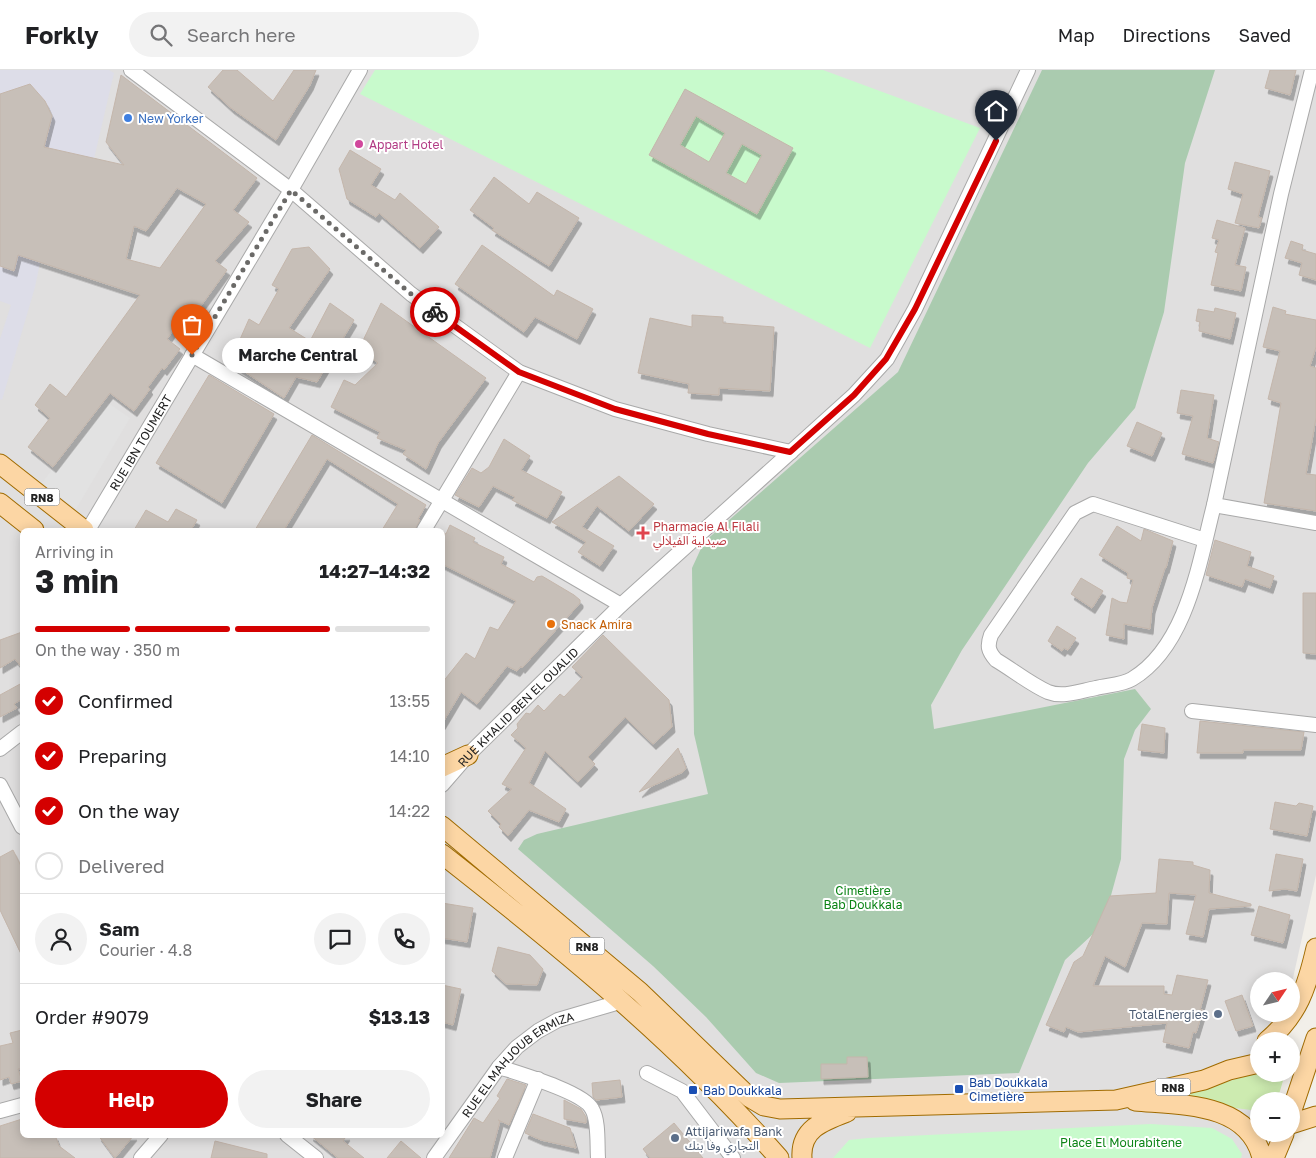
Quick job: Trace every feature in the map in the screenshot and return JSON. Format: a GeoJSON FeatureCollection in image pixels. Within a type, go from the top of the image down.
{"type":"FeatureCollection","features":[{"type":"Feature","properties":{"kind":"main road","name":"RN8"},"geometry":{"type":"LineString","coordinates":[[0,464],[81,528]]}},
{"type":"Feature","properties":{"kind":"main road","name":"RN8"},"geometry":{"type":"LineString","coordinates":[[1,505],[31,528]]}},
{"type":"Feature","properties":{"kind":"main road"},"geometry":{"type":"LineString","coordinates":[[445,766],[468,755]]}},
{"type":"Feature","properties":{"kind":"main road","name":"RN8"},"geometry":{"type":"LineString","coordinates":[[445,829],[640,992],[749,1097],[771,1108],[857,1108],[1116,1100],[1204,1080],[1229,1070],[1250,1065]]}},
{"type":"Feature","properties":{"kind":"main road","name":"RN8"},"geometry":{"type":"LineString","coordinates":[[445,856],[558,944],[623,1001],[704,1078],[779,1158]]}},
{"type":"Feature","properties":{"kind":"main road"},"geometry":{"type":"LineString","coordinates":[[1278,1032],[1295,1012],[1311,971],[1316,948]]}},
{"type":"Feature","properties":{"kind":"main road"},"geometry":{"type":"LineString","coordinates":[[1300,1092],[1313,1060],[1316,1038]]}},
{"type":"Feature","properties":{"kind":"main road"},"geometry":{"type":"LineString","coordinates":[[1229,1070],[1250,1055]]}},
{"type":"Feature","properties":{"kind":"main road"},"geometry":{"type":"LineString","coordinates":[[1300,1061],[1313,1060]]}},
{"type":"Feature","properties":{"kind":"main road"},"geometry":{"type":"LineString","coordinates":[[1116,1100],[1188,1107],[1227,1115],[1241,1123],[1251,1132],[1257,1142],[1262,1158]]}},
{"type":"Feature","properties":{"kind":"main road"},"geometry":{"type":"LineString","coordinates":[[802,1158],[804,1139],[811,1129],[826,1120],[857,1108]]}},
{"type":"Feature","properties":{"kind":"main road"},"geometry":{"type":"LineString","coordinates":[[1300,1121],[1316,1116]]}},
{"type":"Feature","properties":{"kind":"main road"},"geometry":{"type":"LineString","coordinates":[[1274,1158],[1281,1142]]}},
{"type":"Feature","properties":{"kind":"street"},"geometry":{"type":"LineString","coordinates":[[131,70],[291,190],[411,294],[519,372],[615,409],[708,434],[790,452]]}},
{"type":"Feature","properties":{"kind":"street","name":"RUE IBN TOUMERT"},"geometry":{"type":"LineString","coordinates":[[89,528],[291,190],[360,70]]}},
{"type":"Feature","properties":{"kind":"street","name":"RUE KHALID BEN EL OUALID"},"geometry":{"type":"LineString","coordinates":[[445,782],[468,755],[622,605],[854,395],[886,359],[915,309],[1028,70]]}},
{"type":"Feature","properties":{"kind":"street"},"geometry":{"type":"LineString","coordinates":[[1205,540],[1093,504],[1085,506],[1075,513],[991,634],[988,646],[990,653],[996,660],[1048,692],[1062,695],[1130,680],[1149,667],[1162,654],[1184,614],[1205,540],[1214,505],[1281,194],[1312,70]]}},
{"type":"Feature","properties":{"kind":"street"},"geometry":{"type":"LineString","coordinates":[[192,355],[622,605]]}},
{"type":"Feature","properties":{"kind":"street"},"geometry":{"type":"LineString","coordinates":[[425,528],[519,372]]}},
{"type":"Feature","properties":{"kind":"street"},"geometry":{"type":"LineString","coordinates":[[1214,505],[1316,522]]}},
{"type":"Feature","properties":{"kind":"street"},"geometry":{"type":"LineString","coordinates":[[1192,711],[1316,725]]}},
{"type":"Feature","properties":{"kind":"street"},"geometry":{"type":"LineString","coordinates":[[0,749],[20,734]]}},
{"type":"Feature","properties":{"kind":"street"},"geometry":{"type":"LineString","coordinates":[[0,785],[20,823]]}},
{"type":"Feature","properties":{"kind":"street","name":"RUE EL MAHJOUB ERMIZA"},"geometry":{"type":"LineString","coordinates":[[434,1158],[498,1067],[517,1047],[547,1026],[574,1015],[623,1001]]}},
{"type":"Feature","properties":{"kind":"street"},"geometry":{"type":"LineString","coordinates":[[498,1067],[538,1079],[586,1101],[594,1111],[598,1158]]}},
{"type":"Feature","properties":{"kind":"street"},"geometry":{"type":"LineString","coordinates":[[647,1073],[682,1091],[733,1158]]}},
{"type":"Feature","properties":{"kind":"street"},"geometry":{"type":"LineString","coordinates":[[505,1158],[538,1079]]}},
{"type":"Feature","properties":{"kind":"street"},"geometry":{"type":"LineString","coordinates":[[0,1111],[20,1106]]}},
{"type":"Feature","properties":{"kind":"street"},"geometry":{"type":"LineString","coordinates":[[141,1158],[158,1138]]}},
{"type":"Feature","properties":{"kind":"street"},"geometry":{"type":"LineString","coordinates":[[291,1138],[316,1158]]}},
{"type":"Feature","properties":{"kind":"shaded area"},"geometry":{"type":"Polygon","coordinates":[[[0,70],[1316,70],[1316,875],[1294,972],[1250,972],[1250,1022],[1290,1022],[1288,1032],[1250,1032],[1250,1082],[1259,1082],[1259,1092],[1250,1092],[1250,1142],[1258,1142],[1255,1158],[0,1158],[0,70]]]}},
{"type":"Feature","properties":{"kind":"shaded area"},"geometry":{"type":"Polygon","coordinates":[[[0,70],[109,70],[114,73],[93,163],[62,158],[35,287],[2,400],[0,399],[0,339],[11,305],[0,301],[0,266],[14,270],[52,116],[45,101],[30,84],[0,94],[0,70]]]}},
{"type":"Feature","properties":{"kind":"shaded area"},"geometry":{"type":"Polygon","coordinates":[[[104,400],[130,418],[76,509],[42,483],[104,400]]]}},
{"type":"Feature","properties":{"kind":"green space"},"geometry":{"type":"Polygon","coordinates":[[[375,70],[823,70],[980,128],[870,348],[360,94],[375,70]]]}},
{"type":"Feature","properties":{"kind":"green space","name":"Cimetière Bab Doukkala"},"geometry":{"type":"Polygon","coordinates":[[[1042,70],[1215,70],[1185,163],[1164,312],[1135,408],[1088,463],[962,650],[931,705],[934,729],[1135,689],[1151,709],[1135,730],[1124,759],[1121,859],[1110,899],[1093,934],[1065,960],[1019,1073],[779,1083],[756,1073],[706,1017],[653,966],[518,849],[524,840],[537,834],[708,794],[694,734],[692,568],[704,542],[898,372],[1042,70]]]}},
{"type":"Feature","properties":{"kind":"green space"},"geometry":{"type":"Polygon","coordinates":[[[1250,1075],[1250,1082],[1283,1082],[1280,1092],[1250,1092],[1250,1110],[1155,1098],[1193,1092],[1250,1075]]]}},
{"type":"Feature","properties":{"kind":"green space","name":"Place El Mourabitene"},"geometry":{"type":"Polygon","coordinates":[[[1151,1124],[1212,1128],[1232,1139],[1242,1154],[1241,1158],[833,1158],[849,1140],[1151,1124]]]}},
{"type":"Feature","properties":{"kind":"building"},"geometry":{"type":"Polygon","coordinates":[[[223,70],[237,70],[273,101],[294,70],[316,70],[310,85],[276,140],[231,108],[208,87],[223,70]]]}},
{"type":"Feature","properties":{"kind":"building"},"geometry":{"type":"Polygon","coordinates":[[[1270,70],[1296,70],[1290,95],[1265,88],[1270,70]]]}},
{"type":"Feature","properties":{"kind":"building"},"geometry":{"type":"Polygon","coordinates":[[[121,75],[257,178],[233,210],[249,222],[215,261],[227,270],[187,325],[181,320],[167,339],[180,349],[164,370],[162,368],[134,411],[110,393],[53,467],[28,447],[50,418],[35,405],[50,384],[66,397],[140,295],[18,255],[14,271],[0,266],[0,94],[30,84],[45,101],[52,116],[44,147],[124,165],[106,142],[121,75]],[[177,188],[146,231],[134,226],[126,259],[160,268],[206,204],[177,188]]]}},
{"type":"Feature","properties":{"kind":"building"},"geometry":{"type":"Polygon","coordinates":[[[685,89],[793,148],[757,214],[649,155],[685,89]],[[696,116],[680,145],[709,162],[725,133],[696,116]],[[742,144],[726,173],[746,184],[762,155],[742,144]]]}},
{"type":"Feature","properties":{"kind":"building"},"geometry":{"type":"Polygon","coordinates":[[[350,150],[381,169],[371,185],[395,200],[400,193],[439,227],[420,248],[379,213],[376,217],[347,199],[339,169],[350,150]]]}},
{"type":"Feature","properties":{"kind":"building"},"geometry":{"type":"Polygon","coordinates":[[[1235,162],[1270,171],[1258,217],[1262,218],[1259,228],[1235,223],[1243,194],[1228,189],[1235,162]]]}},
{"type":"Feature","properties":{"kind":"building"},"geometry":{"type":"Polygon","coordinates":[[[494,177],[529,204],[537,192],[579,218],[549,266],[492,230],[494,228],[470,210],[494,177]]]}},
{"type":"Feature","properties":{"kind":"building"},"geometry":{"type":"Polygon","coordinates":[[[1217,220],[1245,228],[1235,265],[1246,267],[1241,291],[1211,285],[1218,253],[1215,252],[1219,240],[1212,238],[1217,220]]]}},
{"type":"Feature","properties":{"kind":"building"},"geometry":{"type":"Polygon","coordinates":[[[1291,241],[1303,245],[1302,250],[1316,254],[1316,280],[1299,275],[1302,263],[1285,258],[1291,241]]]}},
{"type":"Feature","properties":{"kind":"building"},"geometry":{"type":"Polygon","coordinates":[[[482,245],[554,296],[557,290],[593,309],[577,339],[535,317],[524,332],[455,284],[482,245]]]}},
{"type":"Feature","properties":{"kind":"building"},"geometry":{"type":"Polygon","coordinates":[[[309,247],[330,269],[289,328],[310,341],[330,303],[354,320],[317,382],[296,377],[284,398],[230,362],[249,319],[259,325],[279,289],[272,285],[292,249],[309,247]]]}},
{"type":"Feature","properties":{"kind":"building"},"geometry":{"type":"Polygon","coordinates":[[[381,303],[486,378],[438,443],[426,469],[403,454],[406,450],[377,438],[380,432],[331,407],[344,380],[355,385],[378,363],[359,349],[381,303]]]}},
{"type":"Feature","properties":{"kind":"building"},"geometry":{"type":"Polygon","coordinates":[[[1273,307],[1286,311],[1285,314],[1316,320],[1316,347],[1310,366],[1316,368],[1316,418],[1306,474],[1316,475],[1316,511],[1264,503],[1281,403],[1268,399],[1280,351],[1263,347],[1273,307]]]}},
{"type":"Feature","properties":{"kind":"building"},"geometry":{"type":"Polygon","coordinates":[[[1215,308],[1236,313],[1230,339],[1199,331],[1200,322],[1196,321],[1198,309],[1214,312],[1215,308]]]}},
{"type":"Feature","properties":{"kind":"building"},"geometry":{"type":"Polygon","coordinates":[[[692,315],[723,317],[723,323],[774,327],[770,391],[719,388],[719,395],[688,393],[689,384],[638,373],[650,318],[692,327],[692,315]]]}},
{"type":"Feature","properties":{"kind":"building"},"geometry":{"type":"Polygon","coordinates":[[[209,375],[274,414],[222,503],[156,463],[209,375]]]}},
{"type":"Feature","properties":{"kind":"building"},"geometry":{"type":"Polygon","coordinates":[[[1181,390],[1214,395],[1207,438],[1219,442],[1213,463],[1182,454],[1193,416],[1177,413],[1181,390]]]}},
{"type":"Feature","properties":{"kind":"building"},"geometry":{"type":"Polygon","coordinates":[[[1137,422],[1162,433],[1152,456],[1127,446],[1137,422]]]}},
{"type":"Feature","properties":{"kind":"building"},"geometry":{"type":"Polygon","coordinates":[[[312,435],[426,505],[418,519],[420,520],[416,528],[383,528],[398,504],[327,459],[285,528],[256,528],[312,435]]]}},
{"type":"Feature","properties":{"kind":"building"},"geometry":{"type":"Polygon","coordinates":[[[504,439],[530,456],[521,470],[562,492],[547,518],[512,500],[515,497],[493,486],[479,507],[455,495],[472,468],[481,473],[489,467],[504,439]]]}},
{"type":"Feature","properties":{"kind":"building"},"geometry":{"type":"Polygon","coordinates":[[[619,476],[654,504],[629,531],[597,506],[582,527],[614,546],[600,566],[578,552],[586,542],[552,522],[619,476]]]}},
{"type":"Feature","properties":{"kind":"building"},"geometry":{"type":"Polygon","coordinates":[[[176,509],[197,520],[192,528],[135,528],[146,510],[168,522],[176,509]]]}},
{"type":"Feature","properties":{"kind":"building"},"geometry":{"type":"Polygon","coordinates":[[[450,525],[475,538],[473,542],[504,557],[501,564],[534,582],[537,577],[542,576],[574,595],[580,600],[580,603],[522,668],[521,666],[517,671],[507,666],[477,704],[461,692],[445,719],[445,679],[466,653],[475,659],[490,627],[498,630],[516,601],[445,566],[446,534],[450,525]]]}},
{"type":"Feature","properties":{"kind":"building"},"geometry":{"type":"Polygon","coordinates":[[[1117,526],[1141,541],[1144,529],[1173,541],[1152,608],[1150,629],[1124,624],[1124,639],[1106,635],[1112,598],[1127,603],[1133,580],[1127,578],[1128,573],[1099,555],[1117,526]]]}},
{"type":"Feature","properties":{"kind":"building"},"geometry":{"type":"Polygon","coordinates":[[[1215,540],[1251,552],[1247,566],[1274,576],[1270,588],[1245,579],[1242,587],[1206,575],[1215,540]]]}},
{"type":"Feature","properties":{"kind":"building"},"geometry":{"type":"Polygon","coordinates":[[[1081,578],[1103,591],[1092,608],[1071,594],[1081,578]]]}},
{"type":"Feature","properties":{"kind":"building"},"geometry":{"type":"Polygon","coordinates":[[[1303,593],[1316,593],[1316,654],[1303,653],[1303,593]]]}},
{"type":"Feature","properties":{"kind":"building"},"geometry":{"type":"Polygon","coordinates":[[[1057,626],[1076,638],[1068,650],[1064,648],[1062,651],[1048,641],[1057,626]]]}},
{"type":"Feature","properties":{"kind":"building"},"geometry":{"type":"Polygon","coordinates":[[[20,633],[20,665],[15,659],[0,668],[0,640],[20,633]]]}},
{"type":"Feature","properties":{"kind":"building"},"geometry":{"type":"Polygon","coordinates":[[[603,635],[669,700],[672,727],[653,744],[625,717],[588,757],[595,764],[578,782],[545,751],[529,783],[566,809],[559,822],[529,810],[508,836],[499,827],[501,824],[488,811],[512,789],[502,784],[526,748],[511,735],[518,728],[517,724],[526,713],[530,714],[538,705],[544,711],[560,694],[564,697],[583,677],[572,667],[603,635]]]}},
{"type":"Feature","properties":{"kind":"building"},"geometry":{"type":"Polygon","coordinates":[[[20,684],[20,700],[14,704],[17,708],[0,717],[0,695],[20,684]]]}},
{"type":"Feature","properties":{"kind":"building"},"geometry":{"type":"Polygon","coordinates":[[[1200,721],[1304,732],[1301,750],[1243,750],[1243,753],[1197,753],[1200,721]]]}},
{"type":"Feature","properties":{"kind":"building"},"geometry":{"type":"Polygon","coordinates":[[[1142,724],[1165,728],[1164,753],[1138,750],[1142,724]]]}},
{"type":"Feature","properties":{"kind":"building"},"geometry":{"type":"Polygon","coordinates":[[[678,748],[686,768],[683,772],[639,792],[678,748]]]}},
{"type":"Feature","properties":{"kind":"building"},"geometry":{"type":"Polygon","coordinates":[[[1275,802],[1296,806],[1299,803],[1313,806],[1307,836],[1270,829],[1275,802]]]}},
{"type":"Feature","properties":{"kind":"building"},"geometry":{"type":"Polygon","coordinates":[[[13,850],[20,864],[20,952],[0,910],[0,857],[13,850]]]}},
{"type":"Feature","properties":{"kind":"building"},"geometry":{"type":"Polygon","coordinates":[[[1276,854],[1303,859],[1297,891],[1285,889],[1269,891],[1276,854]]]}},
{"type":"Feature","properties":{"kind":"building"},"geometry":{"type":"Polygon","coordinates":[[[1159,859],[1193,862],[1193,865],[1210,870],[1209,893],[1251,904],[1251,906],[1209,909],[1203,937],[1186,934],[1196,895],[1169,893],[1167,924],[1142,923],[1125,967],[1105,956],[1093,986],[1164,986],[1164,994],[1172,995],[1177,975],[1208,980],[1200,1010],[1203,1010],[1196,1033],[1193,1032],[1189,1048],[1163,1042],[1167,1023],[1078,1032],[1066,1027],[1064,1032],[1046,1025],[1074,962],[1083,956],[1110,896],[1156,893],[1159,859]]]}},
{"type":"Feature","properties":{"kind":"building"},"geometry":{"type":"Polygon","coordinates":[[[445,903],[473,908],[467,942],[445,938],[445,903]]]}},
{"type":"Feature","properties":{"kind":"building"},"geometry":{"type":"Polygon","coordinates":[[[1259,906],[1290,915],[1283,943],[1251,935],[1259,906]]]}},
{"type":"Feature","properties":{"kind":"building"},"geometry":{"type":"Polygon","coordinates":[[[498,947],[530,955],[543,969],[537,985],[506,984],[492,971],[498,947]]]}},
{"type":"Feature","properties":{"kind":"building"},"geometry":{"type":"Polygon","coordinates":[[[445,986],[461,989],[453,1025],[445,1023],[445,986]]]}},
{"type":"Feature","properties":{"kind":"building"},"geometry":{"type":"Polygon","coordinates":[[[1242,995],[1253,1026],[1236,1031],[1225,1001],[1242,995]]]}},
{"type":"Feature","properties":{"kind":"building"},"geometry":{"type":"Polygon","coordinates":[[[20,1030],[20,1068],[18,1069],[20,1082],[11,1084],[9,1077],[0,1080],[0,1046],[13,1043],[10,1033],[20,1030]]]}},
{"type":"Feature","properties":{"kind":"building"},"geometry":{"type":"Polygon","coordinates":[[[847,1057],[867,1057],[868,1077],[821,1079],[821,1064],[847,1064],[847,1057]]]}},
{"type":"Feature","properties":{"kind":"building"},"geometry":{"type":"Polygon","coordinates":[[[507,1079],[526,1085],[509,1125],[498,1120],[500,1121],[490,1158],[449,1158],[474,1118],[483,1123],[500,1098],[497,1096],[507,1079]]]}},
{"type":"Feature","properties":{"kind":"building"},"geometry":{"type":"Polygon","coordinates":[[[620,1080],[622,1097],[596,1100],[593,1097],[592,1083],[620,1080]]]}},
{"type":"Feature","properties":{"kind":"building"},"geometry":{"type":"Polygon","coordinates":[[[564,1100],[581,1109],[586,1117],[586,1123],[564,1119],[564,1100]]]}},
{"type":"Feature","properties":{"kind":"building"},"geometry":{"type":"Polygon","coordinates":[[[533,1114],[570,1128],[576,1148],[541,1140],[525,1133],[533,1114]]]}},
{"type":"Feature","properties":{"kind":"building"},"geometry":{"type":"Polygon","coordinates":[[[20,1120],[20,1138],[56,1138],[59,1146],[75,1158],[0,1158],[0,1126],[20,1120]]]}},
{"type":"Feature","properties":{"kind":"building"},"geometry":{"type":"Polygon","coordinates":[[[674,1123],[703,1158],[650,1158],[643,1149],[674,1123]]]}},
{"type":"Feature","properties":{"kind":"building"},"geometry":{"type":"Polygon","coordinates":[[[100,1138],[132,1138],[115,1158],[100,1138]]]}},
{"type":"Feature","properties":{"kind":"building"},"geometry":{"type":"Polygon","coordinates":[[[314,1138],[345,1138],[343,1141],[364,1158],[338,1158],[314,1138]]]}},
{"type":"Feature","properties":{"kind":"building"},"geometry":{"type":"Polygon","coordinates":[[[215,1141],[267,1154],[267,1158],[211,1158],[215,1141]]]}},
{"type":"Feature","properties":{"kind":"building"},"geometry":{"type":"Polygon","coordinates":[[[401,1141],[421,1158],[387,1158],[401,1141]]]}},
{"type":"Feature","properties":{"kind":"way so far"},"geometry":{"type":"LineString","coordinates":[[192,355],[291,190],[411,294],[435,312]]}},
{"type":"Feature","properties":{"kind":"place","name":"New Yorker"},"geometry":{"type":"Point","coordinates":[128,118]}},
{"type":"Feature","properties":{"kind":"place","name":"Appart Hotel"},"geometry":{"type":"Point","coordinates":[359,144]}},
{"type":"Feature","properties":{"kind":"place","name":"Marche Central"},"geometry":{"type":"Point","coordinates":[192,355]}},
{"type":"Feature","properties":{"kind":"place","name":"Pharmacie Al Filali صيدلية الفيلالي"},"geometry":{"type":"Point","coordinates":[643,533]}},
{"type":"Feature","properties":{"kind":"place","name":"Snack Amira"},"geometry":{"type":"Point","coordinates":[551,624]}},
{"type":"Feature","properties":{"kind":"place","name":"TotalEnergies"},"geometry":{"type":"Point","coordinates":[1218,1014]}},
{"type":"Feature","properties":{"kind":"place","name":"Bab Doukkala Cimetière"},"geometry":{"type":"Point","coordinates":[959,1089]}},
{"type":"Feature","properties":{"kind":"place","name":"Bab Doukkala"},"geometry":{"type":"Point","coordinates":[693,1090]}},
{"type":"Feature","properties":{"kind":"place","name":"Attijariwafa Bank التجاري وفا بنك"},"geometry":{"type":"Point","coordinates":[675,1138]}},
{"type":"Feature","properties":{"kind":"route"},"geometry":{"type":"LineString","coordinates":[[435,312],[519,372],[615,409],[708,434],[790,452],[854,395],[886,359],[915,309],[996,141]]}}]}
